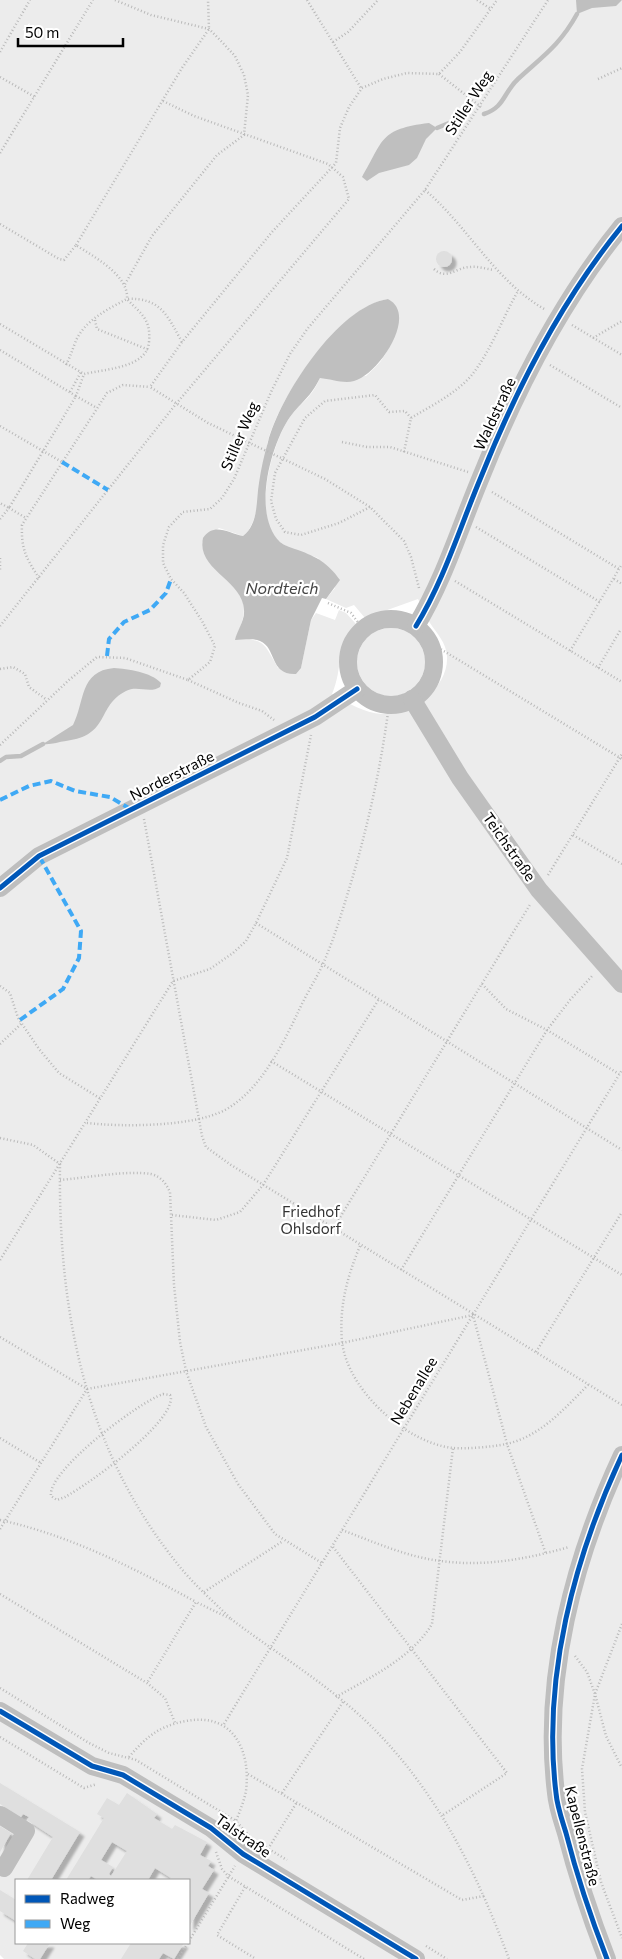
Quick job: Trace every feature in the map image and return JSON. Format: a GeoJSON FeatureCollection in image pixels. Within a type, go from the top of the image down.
{"type":"FeatureCollection","features":[{"type":"Feature","properties":{"kind":"street","name":"Waldstraße"},"geometry":{"type":"LineString","coordinates":[[416,626],[428,608],[479,480],[536,356],[557,316],[581,280],[622,226]]}},
{"type":"Feature","properties":{"kind":"street"},"geometry":{"type":"LineString","coordinates":[[383,619],[406,621],[416,626],[430,642],[433,653],[432,676],[427,685],[412,699],[390,705],[372,701],[358,689],[350,678],[348,665],[351,645],[362,629],[383,619]]}},
{"type":"Feature","properties":{"kind":"street","name":"Norderstraße"},"geometry":{"type":"LineString","coordinates":[[0,888],[39,856],[315,717],[358,689]]}},
{"type":"Feature","properties":{"kind":"street","name":"Teichstraße"},"geometry":{"type":"LineString","coordinates":[[412,699],[460,778],[539,890],[622,984]]}},
{"type":"Feature","properties":{"kind":"street","name":"Kapellenstraße"},"geometry":{"type":"LineString","coordinates":[[607,1959],[573,1863],[556,1794],[552,1739],[554,1692],[563,1635],[585,1543],[622,1455]]}},
{"type":"Feature","properties":{"kind":"street","name":"Talstraße"},"geometry":{"type":"LineString","coordinates":[[0,1711],[92,1766],[123,1775],[211,1828],[248,1847],[416,1959]]}},
{"type":"Feature","properties":{"kind":"street"},"geometry":{"type":"LineString","coordinates":[[0,1815],[26,1831],[4,1868],[0,1866]]}},
{"type":"Feature","properties":{"kind":"path"},"geometry":{"type":"LineString","coordinates":[[0,52],[30,0]]}},
{"type":"Feature","properties":{"kind":"path"},"geometry":{"type":"LineString","coordinates":[[0,154],[93,0]]}},
{"type":"Feature","properties":{"kind":"path"},"geometry":{"type":"LineString","coordinates":[[115,0],[151,15],[209,29],[235,56],[244,75],[248,95],[244,135],[217,155],[167,217],[152,236],[124,286]]}},
{"type":"Feature","properties":{"kind":"path"},"geometry":{"type":"LineString","coordinates":[[0,224],[59,259],[64,260],[76,245],[182,68],[209,29],[208,0]]}},
{"type":"Feature","properties":{"kind":"path"},"geometry":{"type":"LineString","coordinates":[[307,0],[362,88]]}},
{"type":"Feature","properties":{"kind":"path"},"geometry":{"type":"LineString","coordinates":[[332,42],[348,32],[378,0]]}},
{"type":"Feature","properties":{"kind":"path"},"geometry":{"type":"LineString","coordinates":[[477,0],[491,9]]}},
{"type":"Feature","properties":{"kind":"path"},"geometry":{"type":"LineString","coordinates":[[439,74],[460,52],[497,0]]}},
{"type":"Feature","properties":{"kind":"path"},"geometry":{"type":"LineString","coordinates":[[598,79],[622,68]]}},
{"type":"Feature","properties":{"kind":"path"},"geometry":{"type":"LineString","coordinates":[[150,387],[182,342],[272,232],[332,167],[338,158],[340,128],[349,106],[362,88],[383,79],[407,73],[439,74],[481,107]]}},
{"type":"Feature","properties":{"kind":"path"},"geometry":{"type":"LineString","coordinates":[[0,77],[35,97]]}},
{"type":"Feature","properties":{"kind":"path"},"geometry":{"type":"LineString","coordinates":[[0,626],[176,404],[349,199],[343,176],[322,161],[244,135],[194,116],[163,101]]}},
{"type":"Feature","properties":{"kind":"path"},"geometry":{"type":"LineString","coordinates":[[425,190],[447,208],[496,271],[518,291],[622,355]]}},
{"type":"Feature","properties":{"kind":"path"},"geometry":{"type":"LineString","coordinates":[[0,324],[66,365],[83,373],[130,363],[144,356],[149,350],[150,329],[148,321],[128,300],[124,286],[103,264],[76,245]]}},
{"type":"Feature","properties":{"kind":"path"},"geometry":{"type":"LineString","coordinates":[[434,269],[438,273],[448,275],[468,266],[496,271]]}},
{"type":"Feature","properties":{"kind":"path"},"geometry":{"type":"LineString","coordinates":[[404,452],[411,418],[458,388],[471,376],[488,350],[518,291]]}},
{"type":"Feature","properties":{"kind":"path"},"geometry":{"type":"LineString","coordinates":[[66,365],[82,330],[88,323],[95,320],[107,309],[128,300],[143,298],[160,308],[165,312],[182,342]]}},
{"type":"Feature","properties":{"kind":"path"},"geometry":{"type":"LineString","coordinates":[[95,320],[97,329],[103,333],[112,333],[149,350]]}},
{"type":"Feature","properties":{"kind":"path"},"geometry":{"type":"LineString","coordinates":[[593,338],[622,321]]}},
{"type":"Feature","properties":{"kind":"path"},"geometry":{"type":"LineString","coordinates":[[0,350],[97,408]]}},
{"type":"Feature","properties":{"kind":"path"},"geometry":{"type":"LineString","coordinates":[[536,356],[622,408]]}},
{"type":"Feature","properties":{"kind":"path"},"geometry":{"type":"LineString","coordinates":[[70,392],[83,373]]}},
{"type":"Feature","properties":{"kind":"path"},"geometry":{"type":"LineString","coordinates":[[0,519],[9,508],[76,396],[83,373]]}},
{"type":"Feature","properties":{"kind":"path"},"geometry":{"type":"LineString","coordinates":[[39,578],[25,556],[21,541],[22,525],[26,518],[107,393],[123,385],[150,387],[208,423],[325,479],[370,507],[404,541],[428,608]]}},
{"type":"Feature","properties":{"kind":"path"},"geometry":{"type":"LineString","coordinates":[[370,507],[309,534],[285,532],[274,514],[271,500],[275,474],[305,418],[325,401],[375,395],[389,412],[405,411],[411,418]]}},
{"type":"Feature","properties":{"kind":"path"},"geometry":{"type":"LineString","coordinates":[[0,426],[62,462]]}},
{"type":"Feature","properties":{"kind":"path"},"geometry":{"type":"LineString","coordinates":[[342,442],[367,447],[390,447],[452,465],[479,480],[619,569]]}},
{"type":"Feature","properties":{"kind":"path"},"geometry":{"type":"LineString","coordinates":[[0,503],[26,518]]}},
{"type":"Feature","properties":{"kind":"path"},"geometry":{"type":"LineString","coordinates":[[464,520],[600,602]]}},
{"type":"Feature","properties":{"kind":"path"},"geometry":{"type":"LineString","coordinates":[[0,558],[0,572]]}},
{"type":"Feature","properties":{"kind":"path"},"geometry":{"type":"LineString","coordinates":[[570,651],[622,564]]}},
{"type":"Feature","properties":{"kind":"path"},"geometry":{"type":"LineString","coordinates":[[443,574],[622,682]]}},
{"type":"Feature","properties":{"kind":"path"},"geometry":{"type":"LineString","coordinates":[[614,579],[622,584]]}},
{"type":"Feature","properties":{"kind":"path"},"geometry":{"type":"LineString","coordinates":[[328,603],[352,613],[362,629]]}},
{"type":"Feature","properties":{"kind":"path"},"geometry":{"type":"LineString","coordinates":[[598,668],[622,628]]}},
{"type":"Feature","properties":{"kind":"path"},"geometry":{"type":"LineString","coordinates":[[430,642],[621,758]]}},
{"type":"Feature","properties":{"kind":"path"},"geometry":{"type":"LineString","coordinates":[[0,745],[47,700],[97,657],[125,658],[188,680],[262,711],[286,731]]}},
{"type":"Feature","properties":{"kind":"path"},"geometry":{"type":"LineString","coordinates":[[0,669],[12,667],[25,674],[30,687],[47,700]]}},
{"type":"Feature","properties":{"kind":"path"},"geometry":{"type":"LineString","coordinates":[[87,1123],[120,1127],[200,1118],[224,1110],[246,1093],[270,1061],[323,964],[344,907],[364,839],[380,770],[390,705]]}},
{"type":"Feature","properties":{"kind":"path"},"geometry":{"type":"LineString","coordinates":[[0,1260],[87,1123],[173,981],[210,969],[246,941],[287,858],[315,717]]}},
{"type":"Feature","properties":{"kind":"path"},"geometry":{"type":"LineString","coordinates":[[333,1229],[622,754]]}},
{"type":"Feature","properties":{"kind":"path"},"geometry":{"type":"LineString","coordinates":[[142,805],[173,981],[206,1147],[360,1246],[622,1405]]}},
{"type":"Feature","properties":{"kind":"path"},"geometry":{"type":"LineString","coordinates":[[573,834],[622,864]]}},
{"type":"Feature","properties":{"kind":"path"},"geometry":{"type":"LineString","coordinates":[[256,923],[622,1150]]}},
{"type":"Feature","properties":{"kind":"path"},"geometry":{"type":"LineString","coordinates":[[400,1270],[516,1084],[547,1030],[570,1000],[603,964]]}},
{"type":"Feature","properties":{"kind":"path"},"geometry":{"type":"LineString","coordinates":[[482,984],[506,1009],[547,1030],[620,1074]]}},
{"type":"Feature","properties":{"kind":"path"},"geometry":{"type":"LineString","coordinates":[[0,986],[10,993],[22,1023],[59,1073],[101,1099]]}},
{"type":"Feature","properties":{"kind":"path"},"geometry":{"type":"LineString","coordinates":[[172,1215],[216,1220],[240,1212],[263,1185],[379,999]]}},
{"type":"Feature","properties":{"kind":"path"},"geometry":{"type":"LineString","coordinates":[[0,1044],[22,1023]]}},
{"type":"Feature","properties":{"kind":"path"},"geometry":{"type":"LineString","coordinates":[[270,1061],[622,1275]]}},
{"type":"Feature","properties":{"kind":"path"},"geometry":{"type":"LineString","coordinates":[[0,1138],[33,1146],[60,1164]]}},
{"type":"Feature","properties":{"kind":"path"},"geometry":{"type":"LineString","coordinates":[[60,1164],[62,1256],[69,1311],[79,1365],[101,1434],[114,1465],[132,1497],[176,1563],[231,1620]]}},
{"type":"Feature","properties":{"kind":"path"},"geometry":{"type":"LineString","coordinates":[[59,1180],[152,1174],[164,1181],[170,1192],[174,1285],[180,1342],[186,1371],[206,1427],[238,1484],[266,1524],[284,1541],[322,1563]]}},
{"type":"Feature","properties":{"kind":"path"},"geometry":{"type":"LineString","coordinates":[[536,1352],[622,1212]]}},
{"type":"Feature","properties":{"kind":"path"},"geometry":{"type":"LineString","coordinates":[[360,1246],[348,1275],[341,1310],[342,1343],[355,1378],[375,1406],[404,1429],[424,1440],[453,1448],[507,1444],[545,1427],[588,1385]]}},
{"type":"Feature","properties":{"kind":"path"},"geometry":{"type":"LineString","coordinates":[[0,1337],[87,1389],[342,1343],[473,1316]]}},
{"type":"Feature","properties":{"kind":"path"},"geometry":{"type":"LineString","coordinates":[[473,1316],[507,1444],[546,1554]]}},
{"type":"Feature","properties":{"kind":"path"},"geometry":{"type":"LineString","coordinates":[[0,1529],[87,1389]]}},
{"type":"Feature","properties":{"kind":"path"},"geometry":{"type":"LineString","coordinates":[[163,1394],[170,1395],[171,1398],[166,1413],[114,1465],[65,1497],[57,1500],[51,1496],[52,1488],[58,1478],[101,1434],[150,1399],[163,1394]]}},
{"type":"Feature","properties":{"kind":"path"},"geometry":{"type":"LineString","coordinates":[[0,1438],[41,1463]]}},
{"type":"Feature","properties":{"kind":"path"},"geometry":{"type":"LineString","coordinates":[[336,1697],[376,1674],[411,1648],[425,1635],[432,1624],[453,1448]]}},
{"type":"Feature","properties":{"kind":"path"},"geometry":{"type":"LineString","coordinates":[[0,1520],[60,1538],[108,1557],[231,1620],[343,1702],[394,1751],[443,1815],[484,1896],[509,1959]]}},
{"type":"Feature","properties":{"kind":"path"},"geometry":{"type":"LineString","coordinates":[[342,1530],[390,1548],[440,1561],[478,1564],[546,1554],[585,1543]]}},
{"type":"Feature","properties":{"kind":"path"},"geometry":{"type":"LineString","coordinates":[[204,1592],[284,1541]]}},
{"type":"Feature","properties":{"kind":"path"},"geometry":{"type":"LineString","coordinates":[[333,1547],[507,1773],[443,1815]]}},
{"type":"Feature","properties":{"kind":"path"},"geometry":{"type":"LineString","coordinates":[[0,1594],[147,1683],[165,1698],[175,1723]]}},
{"type":"Feature","properties":{"kind":"path"},"geometry":{"type":"LineString","coordinates":[[147,1683],[196,1602]]}},
{"type":"Feature","properties":{"kind":"path"},"geometry":{"type":"LineString","coordinates":[[622,1624],[595,1694],[582,1769],[585,1812],[601,1882],[622,1938]]}},
{"type":"Feature","properties":{"kind":"path"},"geometry":{"type":"LineString","coordinates":[[563,1635],[587,1672],[606,1736],[622,1768]]}},
{"type":"Feature","properties":{"kind":"path"},"geometry":{"type":"LineString","coordinates":[[0,1688],[89,1743],[109,1753],[129,1757],[236,1821],[248,1847],[190,1939]]}},
{"type":"Feature","properties":{"kind":"path"},"geometry":{"type":"LineString","coordinates":[[282,1793],[343,1702]]}},
{"type":"Feature","properties":{"kind":"path"},"geometry":{"type":"LineString","coordinates":[[129,1757],[145,1738],[175,1723],[200,1718],[224,1724],[235,1734],[247,1774],[245,1793],[236,1821]]}},
{"type":"Feature","properties":{"kind":"path"},"geometry":{"type":"LineString","coordinates":[[0,1738],[84,1788],[100,1783]]}},
{"type":"Feature","properties":{"kind":"path"},"geometry":{"type":"LineString","coordinates":[[247,1774],[462,1900],[484,1896]]}},
{"type":"Feature","properties":{"kind":"path"},"geometry":{"type":"LineString","coordinates":[[268,1849],[297,1802]]}},
{"type":"Feature","properties":{"kind":"path"},"geometry":{"type":"LineString","coordinates":[[211,1828],[212,1843],[222,1869],[228,1876],[364,1959]]}},
{"type":"Feature","properties":{"kind":"path"},"geometry":{"type":"LineString","coordinates":[[245,1887],[217,1935],[256,1959]]}},
{"type":"Feature","properties":{"kind":"path"},"geometry":{"type":"LineString","coordinates":[[178,1959],[187,1944]]}},
{"type":"Feature","properties":{"kind":"green space","name":"Friedhof Ohlsdorf"},"geometry":{"type":"Polygon","coordinates":[[[0,0],[622,0],[622,1959],[4,1959],[0,1955],[0,0]],[[388,299],[370,305],[351,318],[332,335],[314,356],[285,401],[275,422],[268,441],[258,506],[249,529],[243,536],[219,528],[202,542],[207,557],[240,595],[243,605],[243,619],[236,637],[263,644],[278,668],[301,668],[311,620],[316,613],[335,620],[339,610],[346,613],[356,624],[349,633],[342,650],[336,684],[332,694],[362,710],[382,714],[405,710],[416,705],[435,689],[442,679],[446,668],[447,656],[443,642],[428,620],[418,599],[365,618],[354,605],[346,608],[326,599],[335,588],[318,558],[283,544],[273,534],[267,519],[266,502],[267,482],[271,463],[283,429],[290,417],[310,395],[320,378],[366,376],[378,364],[389,348],[396,330],[398,312],[388,299]]]}},
{"type":"Feature","properties":{"kind":"green space"},"geometry":{"type":"Polygon","coordinates":[[[398,628],[410,634],[419,643],[425,655],[423,675],[415,686],[398,696],[384,696],[367,686],[359,675],[357,655],[367,638],[378,630],[398,628]]]}},
{"type":"Feature","properties":{"kind":"water"},"geometry":{"type":"Polygon","coordinates":[[[576,0],[622,0],[616,6],[592,8],[577,14],[576,0]]]}},
{"type":"Feature","properties":{"kind":"water"},"geometry":{"type":"Polygon","coordinates":[[[429,123],[437,128],[426,139],[417,158],[409,165],[379,173],[367,181],[362,177],[385,138],[401,129],[429,123]]]}},
{"type":"Feature","properties":{"kind":"water","name":"Nordteich"},"geometry":{"type":"Polygon","coordinates":[[[388,299],[396,307],[399,318],[392,344],[383,357],[374,368],[354,381],[342,382],[320,378],[309,395],[290,417],[276,445],[271,462],[266,498],[267,515],[272,530],[280,542],[322,561],[340,580],[326,599],[322,598],[311,620],[301,668],[296,674],[287,673],[277,666],[265,644],[251,639],[235,640],[244,614],[242,600],[229,582],[206,559],[203,549],[203,538],[207,533],[217,530],[243,536],[248,531],[256,511],[258,490],[268,442],[285,401],[298,378],[331,335],[350,318],[369,305],[388,299]]]}},
{"type":"Feature","properties":{"kind":"water"},"geometry":{"type":"Polygon","coordinates":[[[114,668],[132,670],[151,676],[161,683],[160,687],[152,690],[130,689],[110,704],[102,719],[90,733],[80,738],[43,744],[73,725],[89,681],[103,670],[114,668]]]}},
{"type":"Feature","properties":{"kind":"building"},"geometry":{"type":"Polygon","coordinates":[[[444,251],[452,259],[444,267],[436,259],[444,251]]]}},
{"type":"Feature","properties":{"kind":"building"},"geometry":{"type":"Polygon","coordinates":[[[0,1783],[80,1832],[52,1879],[28,1879],[53,1837],[27,1820],[29,1817],[23,1814],[21,1817],[0,1804],[0,1783]]]}},
{"type":"Feature","properties":{"kind":"building"},"geometry":{"type":"Polygon","coordinates":[[[127,1793],[157,1814],[154,1818],[172,1829],[175,1825],[207,1842],[200,1855],[211,1861],[208,1866],[214,1870],[202,1889],[209,1893],[190,1925],[190,1879],[170,1879],[155,1868],[149,1879],[96,1879],[91,1876],[89,1879],[67,1879],[104,1818],[97,1814],[107,1798],[119,1805],[127,1793]],[[112,1842],[101,1860],[113,1867],[109,1874],[111,1876],[127,1851],[112,1842]]]}},
{"type":"Feature","properties":{"kind":"building"},"geometry":{"type":"Polygon","coordinates":[[[0,1826],[11,1833],[0,1852],[0,1826]]]}},
{"type":"Feature","properties":{"kind":"building"},"geometry":{"type":"Polygon","coordinates":[[[0,1890],[15,1899],[15,1920],[0,1911],[0,1890]]]}},
{"type":"Feature","properties":{"kind":"building"},"geometry":{"type":"Polygon","coordinates":[[[27,1944],[49,1944],[40,1959],[35,1959],[23,1951],[27,1944]]]}},
{"type":"Feature","properties":{"kind":"building"},"geometry":{"type":"Polygon","coordinates":[[[130,1944],[183,1944],[174,1959],[163,1953],[159,1959],[121,1959],[130,1944]]]}},
{"type":"Feature","properties":{"kind":"waterway"},"geometry":{"type":"LineString","coordinates":[[484,114],[500,104],[513,84],[557,42],[571,25],[577,14]]}},
{"type":"Feature","properties":{"kind":"waterway"},"geometry":{"type":"LineString","coordinates":[[437,128],[461,118]]}},
{"type":"Feature","properties":{"kind":"waterway"},"geometry":{"type":"LineString","coordinates":[[0,761],[6,757],[21,756],[43,744]]}},
{"type":"Feature","properties":{"kind":"marked path"},"geometry":{"type":"LineString","coordinates":[[62,462],[108,490]]}},
{"type":"Feature","properties":{"kind":"marked path"},"geometry":{"type":"LineString","coordinates":[[107,656],[109,639],[124,622],[150,610],[166,593],[171,579]]}},
{"type":"Feature","properties":{"kind":"marked path"},"geometry":{"type":"LineString","coordinates":[[0,800],[29,786],[51,781],[75,791],[110,797],[132,810]]}},
{"type":"Feature","properties":{"kind":"marked path"},"geometry":{"type":"LineString","coordinates":[[20,1020],[63,989],[79,958],[81,931],[39,856]]}},
{"type":"Feature","properties":{"kind":"cycle path"},"geometry":{"type":"LineString","coordinates":[[416,626],[443,572],[495,443],[525,378],[579,284],[622,226]]}},
{"type":"Feature","properties":{"kind":"cycle path"},"geometry":{"type":"LineString","coordinates":[[0,888],[39,856],[315,717],[357,689]]}},
{"type":"Feature","properties":{"kind":"cycle path"},"geometry":{"type":"LineString","coordinates":[[607,1959],[580,1881],[557,1803],[553,1750],[554,1706],[558,1663],[576,1577],[589,1535],[622,1455]]}},
{"type":"Feature","properties":{"kind":"cycle path"},"geometry":{"type":"LineString","coordinates":[[0,1711],[92,1766],[123,1775],[211,1828],[243,1854],[416,1959]]}}]}
